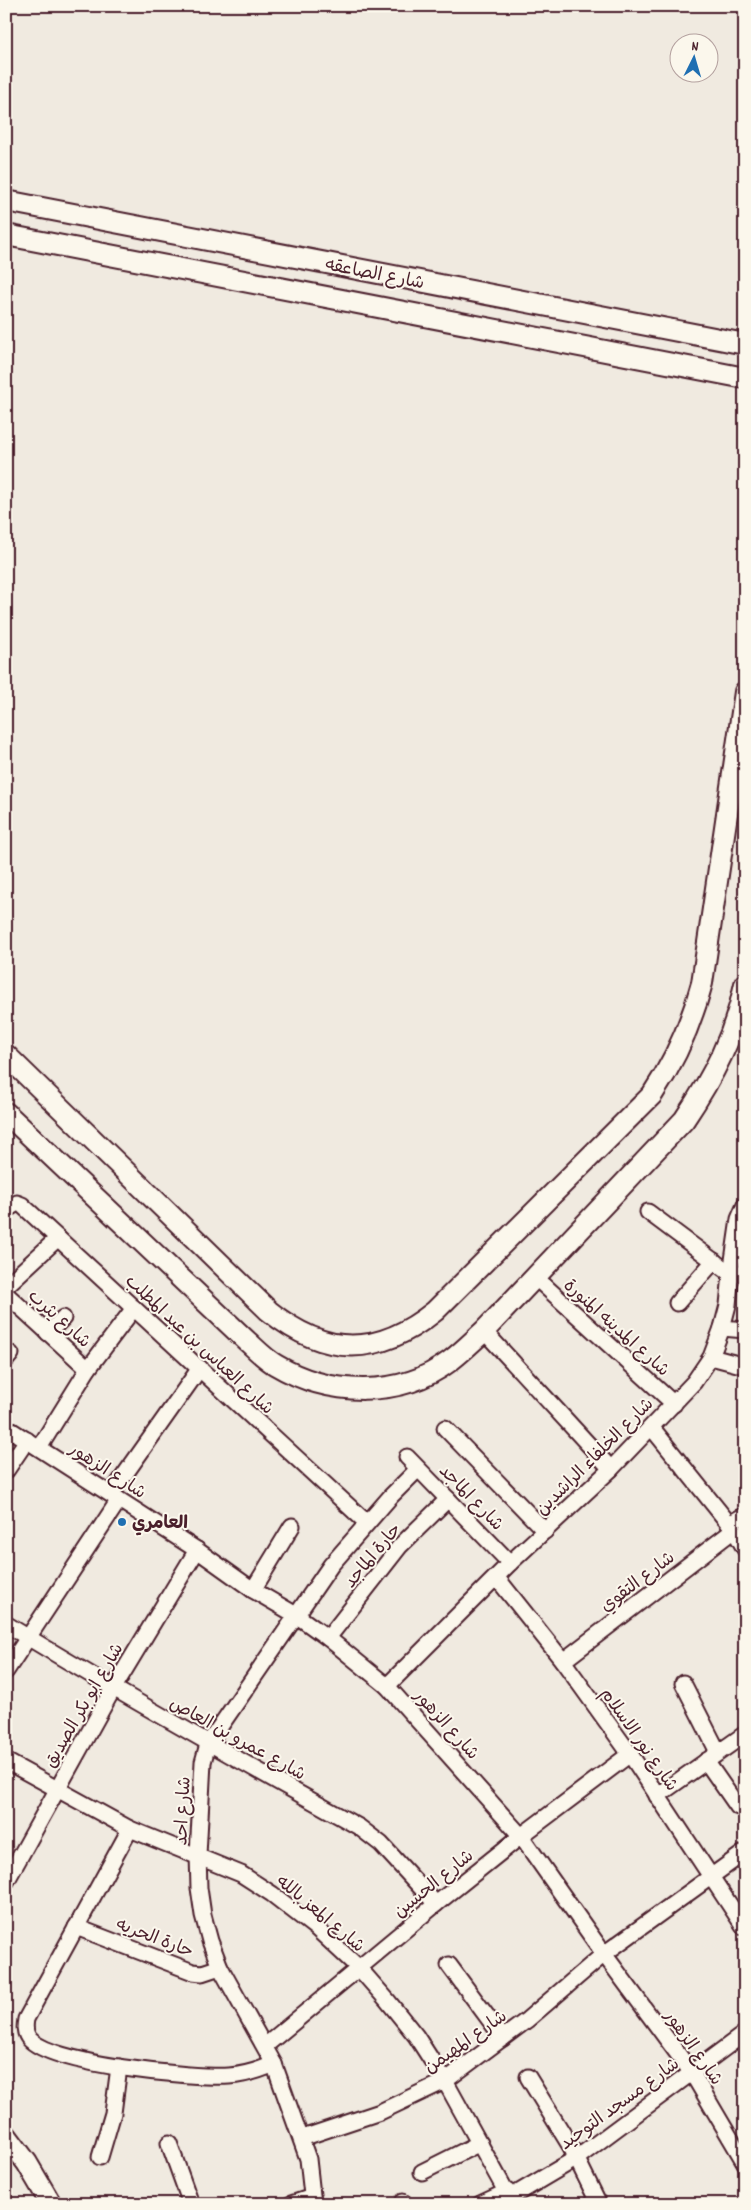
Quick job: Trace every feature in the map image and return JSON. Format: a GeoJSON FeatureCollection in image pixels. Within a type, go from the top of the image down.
{"type":"FeatureCollection","features":[{"type":"Feature","properties":{"kind":"street","name":"شارع الصاعقه"},"geometry":{"type":"LineString","coordinates":[[6,201],[745,344]]}},
{"type":"Feature","properties":{"kind":"street","name":"شارع الصاعقه"},"geometry":{"type":"LineString","coordinates":[[6,235],[745,378]]}},
{"type":"Feature","properties":{"kind":"street"},"geometry":{"type":"LineString","coordinates":[[6,1055],[269,1311],[290,1328],[313,1339],[339,1345],[365,1345],[391,1339],[407,1332],[435,1311],[652,1095],[669,1069],[683,1042],[702,984],[745,692]]}},
{"type":"Feature","properties":{"kind":"street"},"geometry":{"type":"LineString","coordinates":[[6,1113],[246,1341],[275,1364],[308,1381],[344,1389],[380,1389],[416,1380],[449,1362],[484,1331],[684,1120],[705,1090],[722,1058],[735,1024],[745,984]]}},
{"type":"Feature","properties":{"kind":"street","name":"شارع العباس بن عبد المطلب"},"geometry":{"type":"LineString","coordinates":[[6,1210],[19,1203],[367,1523]]}},
{"type":"Feature","properties":{"kind":"street","name":"شارع الخلفاء الراشدين"},"geometry":{"type":"LineString","coordinates":[[387,1686],[510,1563],[611,1469],[694,1382],[711,1356],[722,1328],[738,1274],[740,1219],[745,1205]]}},
{"type":"Feature","properties":{"kind":"street"},"geometry":{"type":"LineString","coordinates":[[648,1212],[714,1261],[738,1274]]}},
{"type":"Feature","properties":{"kind":"street"},"geometry":{"type":"LineString","coordinates":[[6,1286],[58,1238]]}},
{"type":"Feature","properties":{"kind":"street"},"geometry":{"type":"LineString","coordinates":[[677,1303],[714,1261]]}},
{"type":"Feature","properties":{"kind":"street","name":"شارع المدينه المنورة"},"geometry":{"type":"LineString","coordinates":[[535,1277],[674,1404]]}},
{"type":"Feature","properties":{"kind":"street","name":"شارع يثرب"},"geometry":{"type":"LineString","coordinates":[[6,1294],[88,1369]]}},
{"type":"Feature","properties":{"kind":"street"},"geometry":{"type":"LineString","coordinates":[[6,1471],[33,1444],[134,1308]]}},
{"type":"Feature","properties":{"kind":"street"},"geometry":{"type":"LineString","coordinates":[[48,1333],[63,1318]]}},
{"type":"Feature","properties":{"kind":"street"},"geometry":{"type":"LineString","coordinates":[[722,1328],[745,1330]]}},
{"type":"Feature","properties":{"kind":"street"},"geometry":{"type":"LineString","coordinates":[[484,1331],[611,1469]]}},
{"type":"Feature","properties":{"kind":"street"},"geometry":{"type":"LineString","coordinates":[[711,1356],[745,1366]]}},
{"type":"Feature","properties":{"kind":"street"},"geometry":{"type":"LineString","coordinates":[[6,1671],[115,1497],[200,1368]]}},
{"type":"Feature","properties":{"kind":"street","name":"شارع الزهور"},"geometry":{"type":"LineString","coordinates":[[6,1428],[197,1550],[254,1590],[296,1615],[328,1638],[387,1686],[522,1836],[604,1954],[692,2073],[745,2163]]}},
{"type":"Feature","properties":{"kind":"street"},"geometry":{"type":"LineString","coordinates":[[445,1428],[545,1531]]}},
{"type":"Feature","properties":{"kind":"street"},"geometry":{"type":"LineString","coordinates":[[652,1428],[731,1527],[745,1549]]}},
{"type":"Feature","properties":{"kind":"street","name":"شارع الماجد"},"geometry":{"type":"LineString","coordinates":[[407,1457],[510,1563]]}},
{"type":"Feature","properties":{"kind":"street","name":"شارع احد"},"geometry":{"type":"LineString","coordinates":[[313,2200],[308,2159],[302,2138],[274,2064],[220,1967],[210,1942],[203,1915],[199,1888],[198,1855],[203,1762],[208,1744],[330,1565],[418,1468]]}},
{"type":"Feature","properties":{"kind":"street","name":"حارة الماجد"},"geometry":{"type":"LineString","coordinates":[[328,1638],[400,1546],[448,1499]]}},
{"type":"Feature","properties":{"kind":"street","name":"شارع التقوي"},"geometry":{"type":"LineString","coordinates":[[563,1661],[745,1515]]}},
{"type":"Feature","properties":{"kind":"street"},"geometry":{"type":"LineString","coordinates":[[254,1590],[292,1526]]}},
{"type":"Feature","properties":{"kind":"street","name":"شارع ابو بكر الصديق"},"geometry":{"type":"LineString","coordinates":[[6,1882],[113,1689],[197,1550]]}},
{"type":"Feature","properties":{"kind":"street","name":"شارع نور الاسلام"},"geometry":{"type":"LineString","coordinates":[[497,1578],[563,1661],[630,1754],[745,1928]]}},
{"type":"Feature","properties":{"kind":"street","name":"شارع عمرو بن العاص"},"geometry":{"type":"LineString","coordinates":[[6,1624],[208,1744],[359,1827],[381,1844],[436,1904]]}},
{"type":"Feature","properties":{"kind":"street"},"geometry":{"type":"LineString","coordinates":[[682,1683],[712,1757],[738,1807]]}},
{"type":"Feature","properties":{"kind":"street"},"geometry":{"type":"LineString","coordinates":[[657,1796],[745,1734]]}},
{"type":"Feature","properties":{"kind":"street","name":"شارع الحسين"},"geometry":{"type":"LineString","coordinates":[[265,2046],[436,1904],[630,1754]]}},
{"type":"Feature","properties":{"kind":"street","name":"شارع المعز بالله"},"geometry":{"type":"LineString","coordinates":[[6,1761],[130,1829],[241,1874],[272,1894],[316,1928],[359,1968],[416,2036],[445,2081],[511,2197]]}},
{"type":"Feature","properties":{"kind":"street"},"geometry":{"type":"LineString","coordinates":[[130,1829],[26,2019],[24,2028],[28,2037],[35,2044],[71,2058],[155,2073],[215,2076],[248,2073],[274,2064]]}},
{"type":"Feature","properties":{"kind":"street","name":"شارع المهيمن"},"geometry":{"type":"LineString","coordinates":[[302,2138],[380,2112],[445,2081],[527,2020],[604,1954],[745,1852]]}},
{"type":"Feature","properties":{"kind":"street","name":"حارة الحريه"},"geometry":{"type":"LineString","coordinates":[[76,1927],[193,1972],[202,1973],[220,1967]]}},
{"type":"Feature","properties":{"kind":"street"},"geometry":{"type":"LineString","coordinates":[[448,1964],[503,2038]]}},
{"type":"Feature","properties":{"kind":"street","name":"شارع مسجد التوحيد"},"geometry":{"type":"LineString","coordinates":[[480,2204],[511,2197],[577,2158],[745,2033]]}},
{"type":"Feature","properties":{"kind":"street"},"geometry":{"type":"LineString","coordinates":[[100,2157],[113,2113],[119,2067]]}},
{"type":"Feature","properties":{"kind":"street"},"geometry":{"type":"LineString","coordinates":[[528,2077],[577,2158],[600,2204]]}},
{"type":"Feature","properties":{"kind":"street"},"geometry":{"type":"LineString","coordinates":[[6,2135],[27,2163],[51,2204]]}},
{"type":"Feature","properties":{"kind":"street"},"geometry":{"type":"LineString","coordinates":[[422,2172],[480,2143]]}},
{"type":"Feature","properties":{"kind":"street"},"geometry":{"type":"LineString","coordinates":[[169,2144],[191,2204]]}},
{"type":"Feature","properties":{"kind":"street"},"geometry":{"type":"LineString","coordinates":[[291,2204],[313,2200]]}},
{"type":"Feature","properties":{"kind":"place","name":"العامري"},"geometry":{"type":"Point","coordinates":[122,1522]}}]}
